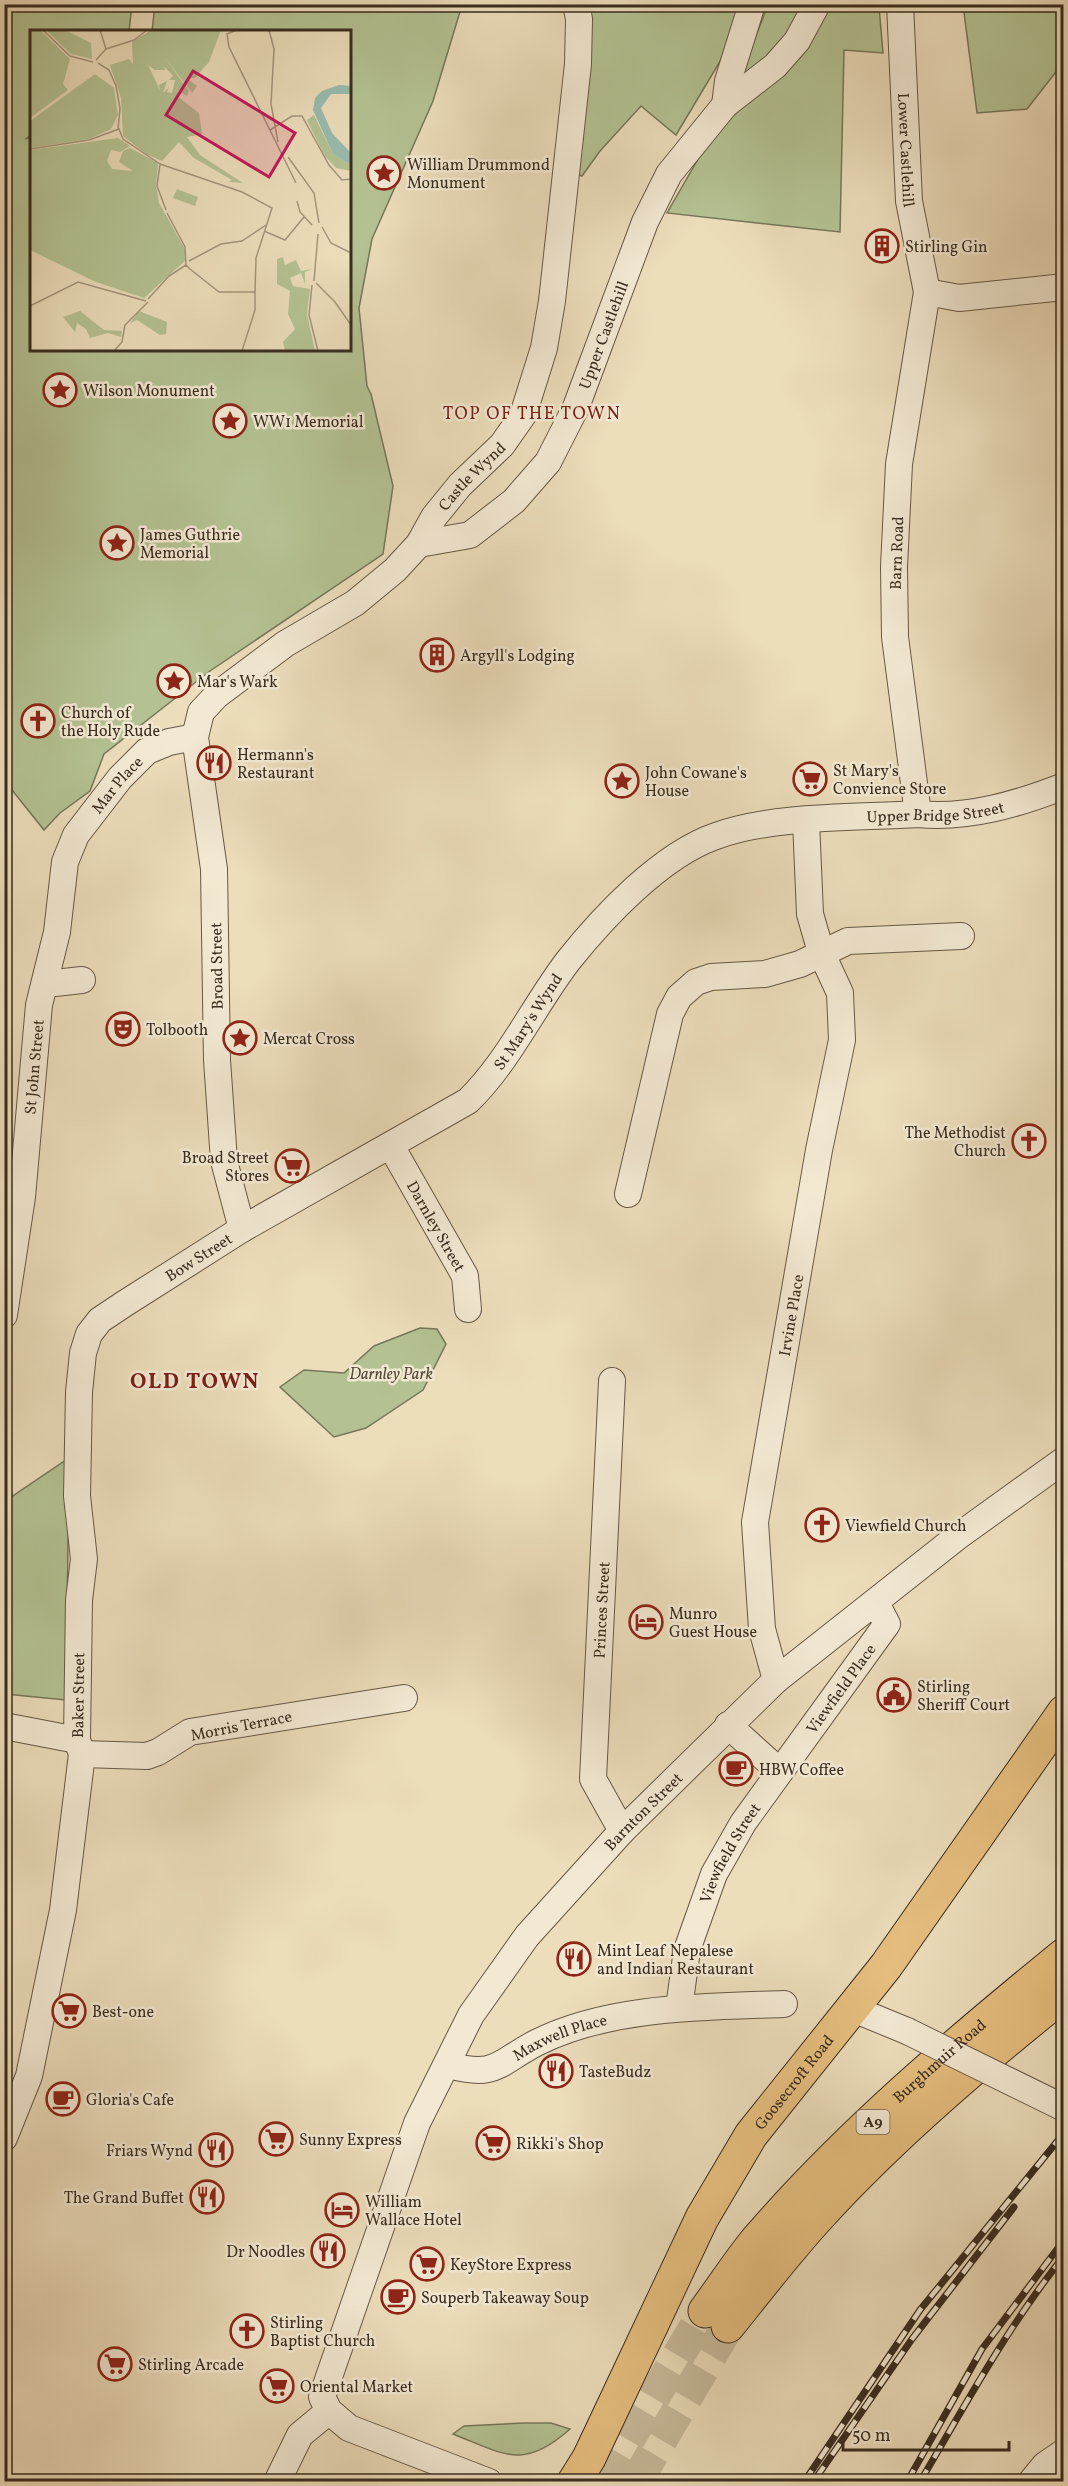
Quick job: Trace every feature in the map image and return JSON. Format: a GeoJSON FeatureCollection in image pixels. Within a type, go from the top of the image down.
{"type":"FeatureCollection","features":[{"type":"Feature","properties":{"kind":"main road","name":"Goosecroft Road"},"geometry":{"type":"LineString","coordinates":[[574,2481],[589,2458],[702,2218],[751,2135],[940,1892],[1064,1712]]}},
{"type":"Feature","properties":{"kind":"main road","name":"Burghmuir Road"},"geometry":{"type":"LineString","coordinates":[[1064,1955],[928,2069],[827,2165],[756,2242],[716,2319],[868,2166],[946,2095],[1064,1994]]}},
{"type":"Feature","properties":{"kind":"street","name":"Castle Wynd"},"geometry":{"type":"LineString","coordinates":[[195,737],[201,712],[217,695],[285,644],[355,603],[396,570],[419,544],[434,517],[460,485],[502,446],[523,414],[544,348],[552,301],[578,64],[579,19],[576,4]]}},
{"type":"Feature","properties":{"kind":"street"},"geometry":{"type":"LineString","coordinates":[[725,105],[728,81],[752,4]]}},
{"type":"Feature","properties":{"kind":"street"},"geometry":{"type":"LineString","coordinates":[[725,105],[775,66],[798,41],[818,4]]}},
{"type":"Feature","properties":{"kind":"street","name":"Lower Castlehill"},"geometry":{"type":"LineString","coordinates":[[900,4],[909,201],[927,292]]}},
{"type":"Feature","properties":{"kind":"street","name":"Upper Castlehill"},"geometry":{"type":"LineString","coordinates":[[419,544],[470,535],[514,501],[548,462],[576,407],[645,222],[669,174],[725,105]]}},
{"type":"Feature","properties":{"kind":"street"},"geometry":{"type":"LineString","coordinates":[[927,292],[959,298],[1064,287]]}},
{"type":"Feature","properties":{"kind":"street","name":"Barn Road"},"geometry":{"type":"LineString","coordinates":[[918,814],[895,637],[894,567],[899,464],[927,292]]}},
{"type":"Feature","properties":{"kind":"street","name":"Mar Place"},"geometry":{"type":"LineString","coordinates":[[65,862],[76,835],[120,778],[147,751],[169,742],[195,737]]}},
{"type":"Feature","properties":{"kind":"street","name":"Broad Street"},"geometry":{"type":"LineString","coordinates":[[195,737],[214,869],[217,1060],[224,1161],[242,1229]]}},
{"type":"Feature","properties":{"kind":"street","name":"Upper Bridge Street"},"geometry":{"type":"LineString","coordinates":[[806,821],[918,814],[941,816],[975,812],[1024,800],[1064,786]]}},
{"type":"Feature","properties":{"kind":"street","name":"St Mary's Wynd"},"geometry":{"type":"LineString","coordinates":[[242,1229],[468,1101],[488,1081],[568,962],[634,889],[677,858],[715,836],[775,822],[806,821]]}},
{"type":"Feature","properties":{"kind":"street","name":"Irvine Place"},"geometry":{"type":"LineString","coordinates":[[776,1680],[762,1629],[755,1522],[819,1150],[842,1040],[840,993],[821,952],[810,914],[806,821]]}},
{"type":"Feature","properties":{"kind":"street","name":"St John Street"},"geometry":{"type":"LineString","coordinates":[[4,1314],[32,1096],[39,1005],[57,932],[65,862]]}},
{"type":"Feature","properties":{"kind":"street"},"geometry":{"type":"LineString","coordinates":[[628,1194],[670,1014],[679,997],[696,982],[711,977],[765,974],[800,964],[848,941],[961,936]]}},
{"type":"Feature","properties":{"kind":"street"},"geometry":{"type":"LineString","coordinates":[[46,984],[82,980]]}},
{"type":"Feature","properties":{"kind":"street","name":"Darnley Street"},"geometry":{"type":"LineString","coordinates":[[391,1146],[465,1276],[468,1309]]}},
{"type":"Feature","properties":{"kind":"street","name":"Bow Street"},"geometry":{"type":"LineString","coordinates":[[154,1285],[242,1229]]}},
{"type":"Feature","properties":{"kind":"street","name":"Baker Street"},"geometry":{"type":"LineString","coordinates":[[6,2135],[29,2076],[63,1910],[80,1747],[79,1600],[84,1560],[77,1496],[79,1392],[83,1353],[89,1334],[100,1320],[154,1285]]}},
{"type":"Feature","properties":{"kind":"street","name":"Princes Street"},"geometry":{"type":"LineString","coordinates":[[612,1381],[593,1779],[622,1831]]}},
{"type":"Feature","properties":{"kind":"street","name":"Barnton Street"},"geometry":{"type":"LineString","coordinates":[[328,2411],[322,2397],[417,2123],[471,2015],[527,1936],[622,1831],[776,1680],[881,1614],[957,1537],[1064,1460]]}},
{"type":"Feature","properties":{"kind":"street","name":"Viewfield Place"},"geometry":{"type":"LineString","coordinates":[[779,1771],[881,1614]]}},
{"type":"Feature","properties":{"kind":"street","name":"Morris Terrace"},"geometry":{"type":"LineString","coordinates":[[4,1726],[80,1747],[147,1756],[158,1752],[190,1732],[404,1698]]}},
{"type":"Feature","properties":{"kind":"street"},"geometry":{"type":"LineString","coordinates":[[728,1725],[779,1771]]}},
{"type":"Feature","properties":{"kind":"street","name":"Viewfield Street"},"geometry":{"type":"LineString","coordinates":[[678,2008],[687,1950],[714,1874],[742,1823],[779,1771]]}},
{"type":"Feature","properties":{"kind":"street","name":"Maxwell Place"},"geometry":{"type":"LineString","coordinates":[[448,2065],[483,2071],[500,2066],[536,2043],[590,2023],[678,2008],[784,2004]]}},
{"type":"Feature","properties":{"kind":"street"},"geometry":{"type":"LineString","coordinates":[[851,2008],[907,2031],[1064,2108]]}},
{"type":"Feature","properties":{"kind":"street"},"geometry":{"type":"LineString","coordinates":[[277,2481],[300,2434],[328,2411],[349,2428],[489,2481]]}},
{"type":"Feature","properties":{"kind":"street"},"geometry":{"type":"LineString","coordinates":[[1031,2481],[1045,2465],[1064,2452]]}},
{"type":"Feature","properties":{"kind":"green space"},"geometry":{"type":"Polygon","coordinates":[[[5,4],[132,5],[129,30],[30,30],[30,136],[25,139],[30,137],[30,351],[351,351],[351,30],[152,30],[155,5],[462,5],[433,101],[372,239],[359,308],[367,386],[371,394],[393,486],[383,554],[210,671],[104,754],[90,791],[60,813],[44,830],[4,780],[5,4]]]}},
{"type":"Feature","properties":{"kind":"green space"},"geometry":{"type":"Polygon","coordinates":[[[576,5],[742,5],[731,43],[676,135],[641,106],[600,151],[582,176],[568,171],[576,5]]]}},
{"type":"Feature","properties":{"kind":"green space"},"geometry":{"type":"Polygon","coordinates":[[[768,5],[918,5],[879,7],[883,53],[844,50],[840,232],[667,213],[727,109],[768,5]]]}},
{"type":"Feature","properties":{"kind":"green space"},"geometry":{"type":"Polygon","coordinates":[[[963,5],[1063,5],[1063,70],[1059,68],[1027,109],[977,113],[963,5]]]}},
{"type":"Feature","properties":{"kind":"green space","name":"Darnley Park"},"geometry":{"type":"Polygon","coordinates":[[[420,1328],[437,1329],[446,1344],[423,1390],[366,1428],[334,1437],[280,1387],[304,1370],[344,1373],[374,1346],[420,1328]]]}},
{"type":"Feature","properties":{"kind":"green space"},"geometry":{"type":"Polygon","coordinates":[[[69,1458],[66,1700],[5,1694],[4,1502],[69,1458]]]}},
{"type":"Feature","properties":{"kind":"green space"},"geometry":{"type":"Polygon","coordinates":[[[551,2423],[570,2429],[539,2450],[513,2455],[486,2448],[453,2434],[464,2426],[551,2423]]]}},
{"type":"Feature","properties":{"kind":"tunnel"},"geometry":{"type":"LineString","coordinates":[[603,2482],[705,2311]]}},
{"type":"Feature","properties":{"kind":"tunnel"},"geometry":{"type":"LineString","coordinates":[[636,2482],[728,2326]]}},
{"type":"Feature","properties":{"kind":"railway"},"geometry":{"type":"LineString","coordinates":[[804,2482],[920,2310],[1064,2133]]}},
{"type":"Feature","properties":{"kind":"railway"},"geometry":{"type":"LineString","coordinates":[[816,2478],[912,2339],[1014,2207]]}},
{"type":"Feature","properties":{"kind":"railway"},"geometry":{"type":"LineString","coordinates":[[907,2482],[982,2349],[1064,2240]]}},
{"type":"Feature","properties":{"kind":"railway"},"geometry":{"type":"LineString","coordinates":[[920,2482],[1006,2338],[1064,2256]]}},
{"type":"Feature","properties":{"kind":"place","name":"William Drummond Monument"},"geometry":{"type":"Point","coordinates":[384,173]}},
{"type":"Feature","properties":{"kind":"place","name":"Stirling Gin"},"geometry":{"type":"Point","coordinates":[882,246]}},
{"type":"Feature","properties":{"kind":"place","name":"Wilson Monument"},"geometry":{"type":"Point","coordinates":[60,390]}},
{"type":"Feature","properties":{"kind":"place","name":"WW1 Memorial"},"geometry":{"type":"Point","coordinates":[230,421]}},
{"type":"Feature","properties":{"kind":"place","name":"James Guthrie Memorial"},"geometry":{"type":"Point","coordinates":[117,543]}},
{"type":"Feature","properties":{"kind":"place","name":"Argyll's Lodging"},"geometry":{"type":"Point","coordinates":[437,655]}},
{"type":"Feature","properties":{"kind":"place","name":"Mar's Wark"},"geometry":{"type":"Point","coordinates":[174,681]}},
{"type":"Feature","properties":{"kind":"place","name":"Church of the Holy Rude"},"geometry":{"type":"Point","coordinates":[38,721]}},
{"type":"Feature","properties":{"kind":"place","name":"Hermann's Restaurant"},"geometry":{"type":"Point","coordinates":[214,763]}},
{"type":"Feature","properties":{"kind":"place","name":"St Mary's Convience Store"},"geometry":{"type":"Point","coordinates":[810,779]}},
{"type":"Feature","properties":{"kind":"place","name":"John Cowane's House"},"geometry":{"type":"Point","coordinates":[622,781]}},
{"type":"Feature","properties":{"kind":"place","name":"Tolbooth"},"geometry":{"type":"Point","coordinates":[123,1029]}},
{"type":"Feature","properties":{"kind":"place","name":"Mercat Cross"},"geometry":{"type":"Point","coordinates":[240,1038]}},
{"type":"Feature","properties":{"kind":"place","name":"The Methodist Church"},"geometry":{"type":"Point","coordinates":[1029,1141]}},
{"type":"Feature","properties":{"kind":"place","name":"Broad Street Stores"},"geometry":{"type":"Point","coordinates":[292,1166]}},
{"type":"Feature","properties":{"kind":"place","name":"Viewfield Church"},"geometry":{"type":"Point","coordinates":[822,1525]}},
{"type":"Feature","properties":{"kind":"place","name":"Munro Guest House"},"geometry":{"type":"Point","coordinates":[646,1622]}},
{"type":"Feature","properties":{"kind":"place","name":"Stirling Sheriff Court"},"geometry":{"type":"Point","coordinates":[894,1695]}},
{"type":"Feature","properties":{"kind":"place","name":"HBW Coffee"},"geometry":{"type":"Point","coordinates":[736,1769]}},
{"type":"Feature","properties":{"kind":"place","name":"Mint Leaf Nepalese and Indian Restaurant"},"geometry":{"type":"Point","coordinates":[574,1959]}},
{"type":"Feature","properties":{"kind":"place","name":"Best-one"},"geometry":{"type":"Point","coordinates":[69,2011]}},
{"type":"Feature","properties":{"kind":"place","name":"TasteBudz"},"geometry":{"type":"Point","coordinates":[556,2071]}},
{"type":"Feature","properties":{"kind":"place","name":"Gloria's Cafe"},"geometry":{"type":"Point","coordinates":[63,2099]}},
{"type":"Feature","properties":{"kind":"place","name":"Sunny Express"},"geometry":{"type":"Point","coordinates":[276,2139]}},
{"type":"Feature","properties":{"kind":"place","name":"Rikki's Shop"},"geometry":{"type":"Point","coordinates":[493,2143]}},
{"type":"Feature","properties":{"kind":"place","name":"Friars Wynd"},"geometry":{"type":"Point","coordinates":[216,2150]}},
{"type":"Feature","properties":{"kind":"place","name":"The Grand Buffet"},"geometry":{"type":"Point","coordinates":[207,2197]}},
{"type":"Feature","properties":{"kind":"place","name":"William Wallace Hotel"},"geometry":{"type":"Point","coordinates":[342,2210]}},
{"type":"Feature","properties":{"kind":"place","name":"Dr Noodles"},"geometry":{"type":"Point","coordinates":[328,2251]}},
{"type":"Feature","properties":{"kind":"place","name":"KeyStore Express"},"geometry":{"type":"Point","coordinates":[427,2264]}},
{"type":"Feature","properties":{"kind":"place","name":"Souperb Takeaway Soup"},"geometry":{"type":"Point","coordinates":[398,2297]}},
{"type":"Feature","properties":{"kind":"place","name":"Stirling Baptist Church"},"geometry":{"type":"Point","coordinates":[247,2331]}},
{"type":"Feature","properties":{"kind":"place","name":"Stirling Arcade"},"geometry":{"type":"Point","coordinates":[115,2364]}},
{"type":"Feature","properties":{"kind":"place","name":"Oriental Market"},"geometry":{"type":"Point","coordinates":[277,2386]}},
{"type":"Feature","properties":{"kind":"district","name":"TOP OF THE TOWN"},"geometry":{"type":"Point","coordinates":[532,413]}},
{"type":"Feature","properties":{"kind":"district","name":"OLD TOWN"},"geometry":{"type":"Point","coordinates":[195,1380]}}]}
